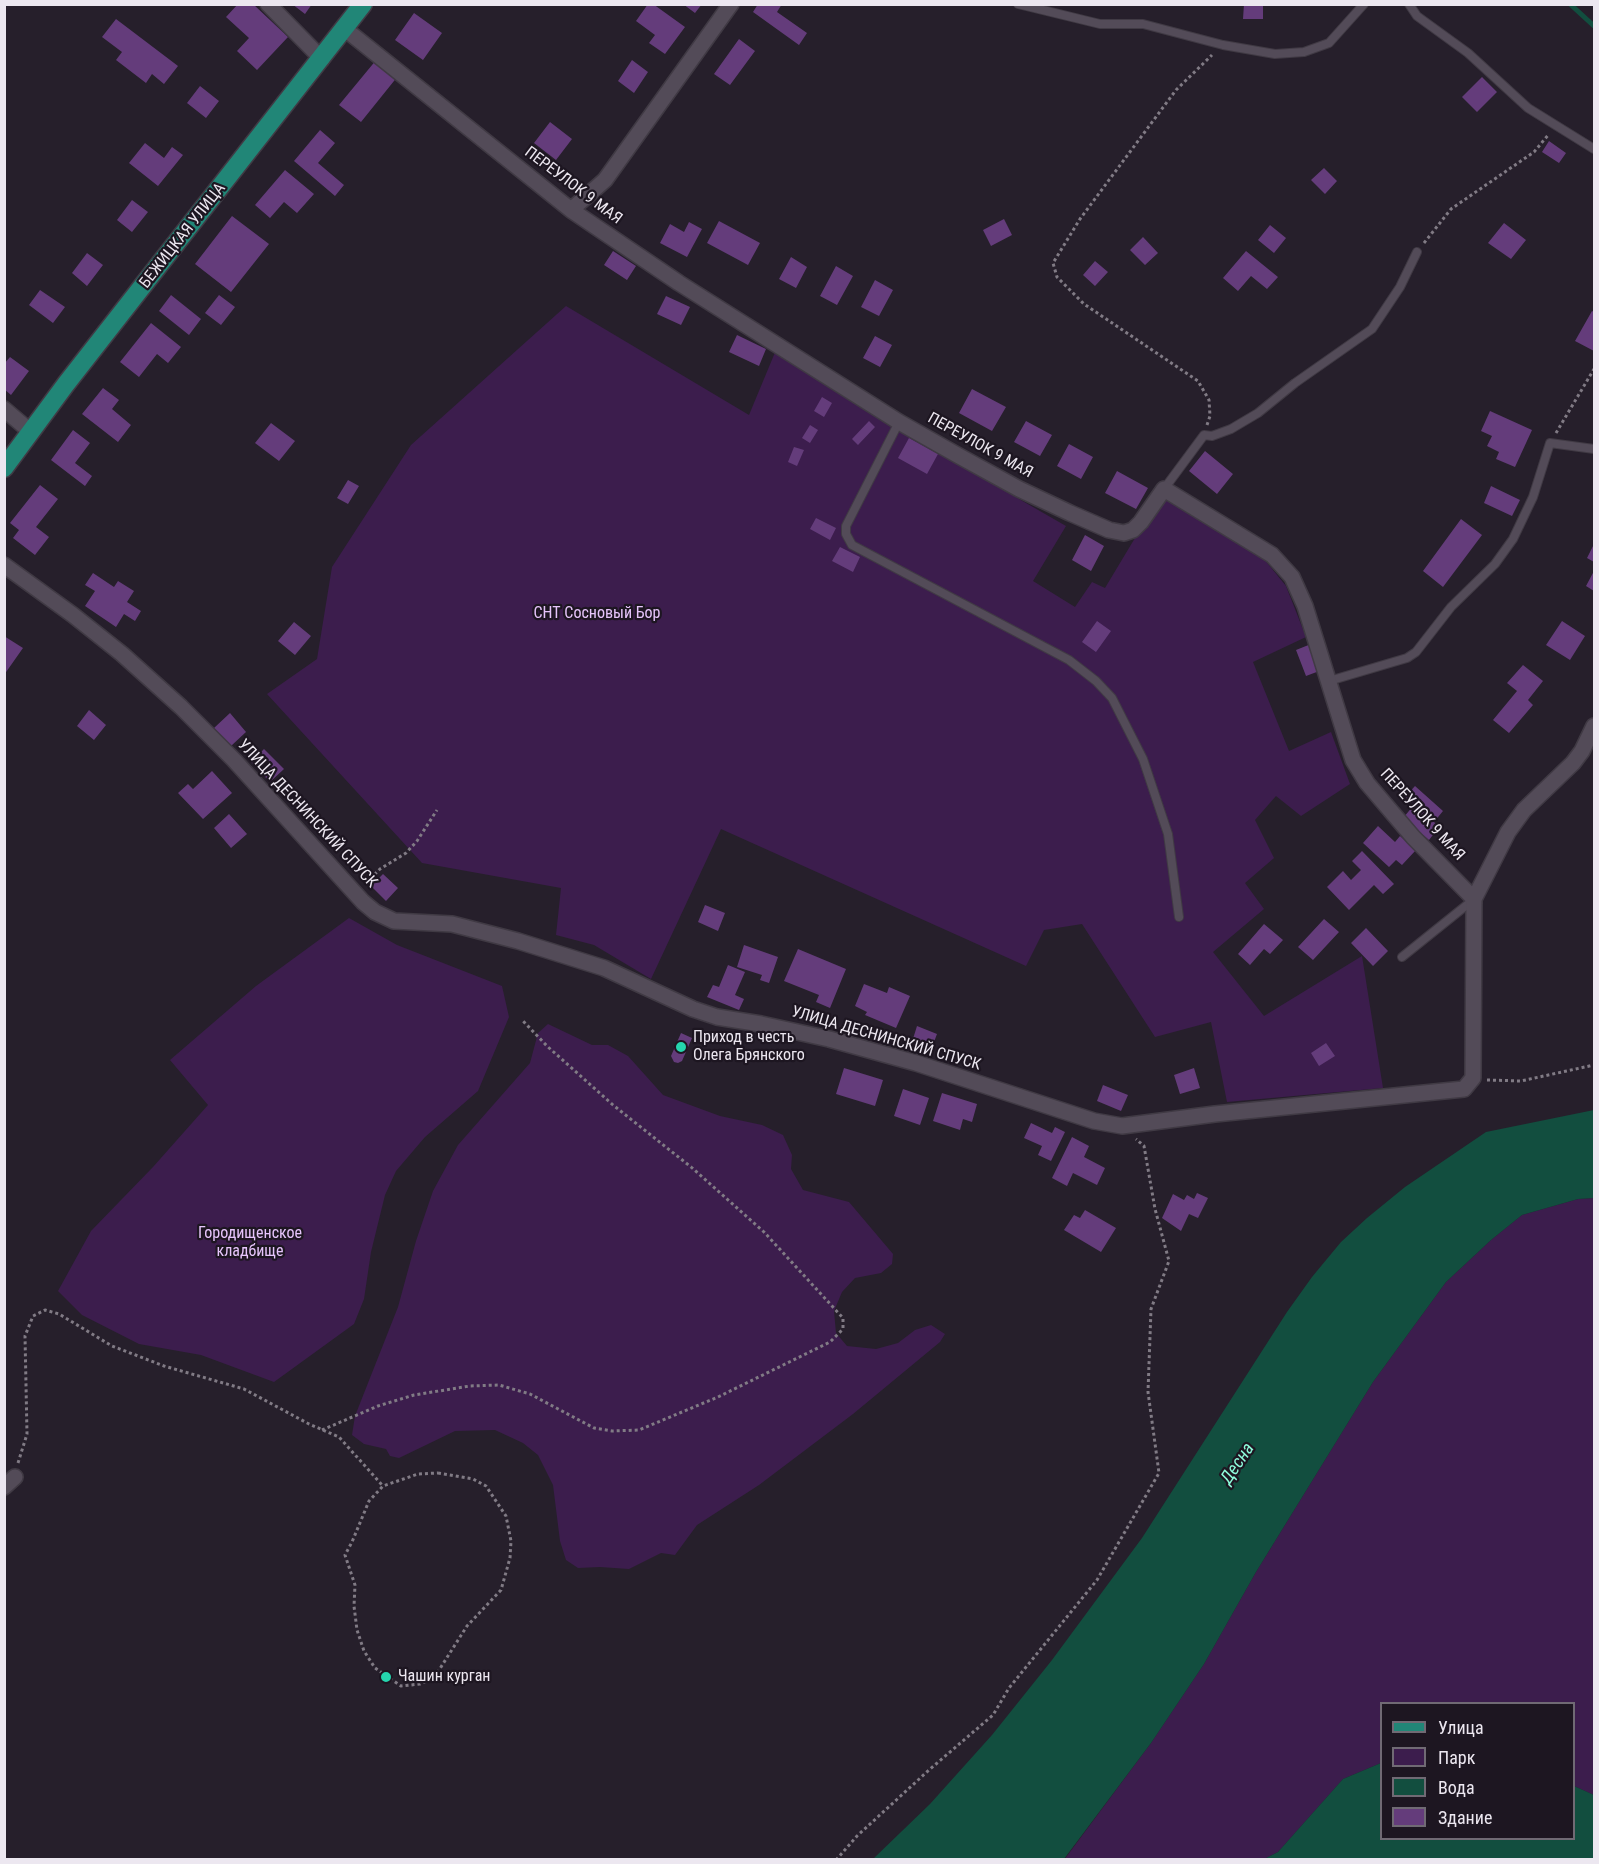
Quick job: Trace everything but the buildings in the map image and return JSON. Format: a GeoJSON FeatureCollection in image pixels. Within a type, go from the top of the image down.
{"type":"FeatureCollection","features":[{"type":"Feature","properties":{"kind":"main road","name":"БЕЖИЦКАЯ УЛИЦА"},"geometry":{"type":"LineString","coordinates":[[4,468],[363,4]]}},
{"type":"Feature","properties":{"kind":"street"},"geometry":{"type":"LineString","coordinates":[[268,4],[322,59]]}},
{"type":"Feature","properties":{"kind":"street"},"geometry":{"type":"LineString","coordinates":[[571,210],[605,180],[731,4]]}},
{"type":"Feature","properties":{"kind":"street","name":"ПЕРЕУЛОК 9 МАЯ"},"geometry":{"type":"LineString","coordinates":[[345,29],[571,210],[679,283],[899,422],[1019,489],[1109,530],[1124,533],[1133,530],[1164,489],[1272,555],[1292,577],[1305,606],[1353,760],[1367,783],[1413,837],[1474,899]]}},
{"type":"Feature","properties":{"kind":"street"},"geometry":{"type":"LineString","coordinates":[[4,409],[31,432]]}},
{"type":"Feature","properties":{"kind":"street","name":"УЛИЦА ДЕСНИНСКИЙ СПУСК"},"geometry":{"type":"LineString","coordinates":[[4,565],[122,654],[181,707],[234,760],[356,893],[375,912],[394,921],[452,924],[518,941],[604,968],[693,1009],[717,1017],[840,1042],[916,1063],[1094,1121],[1122,1126],[1215,1114],[1464,1089],[1473,1078]]}},
{"type":"Feature","properties":{"kind":"street"},"geometry":{"type":"LineString","coordinates":[[1473,1078],[1474,899],[1508,832],[1524,810],[1573,763],[1582,751],[1594,726]]}},
{"type":"Feature","properties":{"kind":"lane"},"geometry":{"type":"LineString","coordinates":[[1018,4],[1100,24],[1143,24],[1223,45],[1275,54],[1304,52],[1329,43],[1364,4]]}},
{"type":"Feature","properties":{"kind":"lane"},"geometry":{"type":"LineString","coordinates":[[1409,4],[1417,16],[1468,54],[1528,108],[1594,149]]}},
{"type":"Feature","properties":{"kind":"lane"},"geometry":{"type":"LineString","coordinates":[[1164,489],[1204,435],[1212,436],[1231,429],[1258,413],[1295,383],[1372,329],[1400,287],[1417,252]]}},
{"type":"Feature","properties":{"kind":"lane"},"geometry":{"type":"LineString","coordinates":[[899,422],[846,526],[849,540],[852,545],[1069,660],[1096,681],[1112,698],[1143,759],[1168,834],[1179,917]]}},
{"type":"Feature","properties":{"kind":"lane"},"geometry":{"type":"LineString","coordinates":[[1329,681],[1407,658],[1416,652],[1451,607],[1495,564],[1513,539],[1533,497],[1550,443],[1594,449]]}},
{"type":"Feature","properties":{"kind":"lane"},"geometry":{"type":"LineString","coordinates":[[1402,957],[1474,899]]}},
{"type":"Feature","properties":{"kind":"path"},"geometry":{"type":"LineString","coordinates":[[1204,435],[1210,416],[1209,400],[1198,381],[1084,304],[1057,277],[1053,263],[1080,219],[1176,90],[1223,45]]}},
{"type":"Feature","properties":{"kind":"path"},"geometry":{"type":"LineString","coordinates":[[1417,252],[1451,209],[1534,152],[1556,126]]}},
{"type":"Feature","properties":{"kind":"path"},"geometry":{"type":"LineString","coordinates":[[1550,443],[1594,369]]}},
{"type":"Feature","properties":{"kind":"path"},"geometry":{"type":"LineString","coordinates":[[356,893],[380,869],[406,852],[417,841],[437,810]]}},
{"type":"Feature","properties":{"kind":"path"},"geometry":{"type":"LineString","coordinates":[[322,1430],[378,1406],[414,1395],[470,1386],[499,1385],[530,1394],[594,1428],[612,1431],[639,1430],[718,1397],[820,1347],[830,1342],[843,1329],[843,1318],[764,1232],[691,1167],[613,1105],[548,1047],[523,1021]]}},
{"type":"Feature","properties":{"kind":"path"},"geometry":{"type":"LineString","coordinates":[[1473,1078],[1495,1082],[1521,1081],[1594,1065]]}},
{"type":"Feature","properties":{"kind":"path"},"geometry":{"type":"LineString","coordinates":[[836,1860],[857,1836],[993,1714],[1009,1688],[1097,1580],[1159,1473],[1148,1392],[1151,1309],[1169,1262],[1155,1209],[1144,1146],[1122,1126]]}},
{"type":"Feature","properties":{"kind":"path"},"geometry":{"type":"LineString","coordinates":[[10,1482],[27,1434],[25,1336],[33,1316],[45,1310],[59,1314],[112,1346],[164,1366],[244,1389],[339,1437],[383,1486]]}},
{"type":"Feature","properties":{"kind":"path"},"geometry":{"type":"LineString","coordinates":[[438,1473],[473,1479],[486,1486],[495,1497],[506,1516],[511,1541],[510,1558],[501,1590],[467,1626],[434,1678],[420,1684],[401,1686],[375,1668],[364,1651],[357,1630],[354,1606],[355,1585],[345,1555],[369,1501],[383,1486],[418,1474],[438,1473]]}},
{"type":"Feature","properties":{"kind":"green space","name":"СНТ Сосновый Бор"},"geometry":{"type":"Polygon","coordinates":[[[566,306],[749,415],[776,350],[958,464],[1066,526],[1033,581],[1075,607],[1092,582],[1105,588],[1135,538],[1167,499],[1180,501],[1264,559],[1286,586],[1306,637],[1253,662],[1289,751],[1331,732],[1350,784],[1301,816],[1276,796],[1255,820],[1274,858],[1245,883],[1264,909],[1213,952],[1264,1016],[1362,956],[1383,1088],[1227,1102],[1211,1022],[1155,1037],[1082,924],[1044,930],[1026,966],[721,829],[651,979],[594,945],[556,935],[561,888],[422,863],[267,694],[317,659],[332,567],[411,445],[566,306]]]}},
{"type":"Feature","properties":{"kind":"green space","name":"Городищенское кладбище"},"geometry":{"type":"Polygon","coordinates":[[[349,918],[397,945],[502,986],[509,1017],[478,1091],[425,1137],[396,1171],[385,1195],[371,1252],[364,1299],[354,1324],[274,1382],[201,1355],[139,1344],[82,1315],[58,1291],[91,1231],[153,1167],[208,1105],[170,1060],[256,986],[349,918]]]}},
{"type":"Feature","properties":{"kind":"green space"},"geometry":{"type":"Polygon","coordinates":[[[548,1024],[592,1045],[608,1045],[628,1056],[663,1095],[720,1116],[762,1125],[783,1135],[792,1155],[791,1169],[803,1190],[849,1202],[893,1254],[892,1264],[881,1273],[855,1278],[842,1292],[834,1311],[836,1333],[847,1346],[876,1349],[898,1343],[915,1330],[931,1325],[945,1334],[940,1342],[853,1414],[759,1485],[697,1525],[675,1555],[661,1553],[629,1569],[578,1568],[566,1560],[560,1541],[553,1485],[538,1455],[523,1443],[495,1430],[455,1431],[399,1458],[390,1456],[386,1449],[364,1444],[352,1435],[355,1416],[398,1307],[416,1241],[433,1191],[458,1145],[530,1063],[538,1033],[548,1024]]]}},
{"type":"Feature","properties":{"kind":"green space"},"geometry":{"type":"Polygon","coordinates":[[[1594,1198],[1594,1795],[1575,1786],[1575,1702],[1380,1702],[1380,1763],[1343,1779],[1278,1852],[1264,1859],[1064,1860],[1151,1743],[1204,1664],[1256,1572],[1373,1382],[1446,1282],[1522,1215],[1578,1199],[1594,1198]]]}},
{"type":"Feature","properties":{"kind":"water","name":"Десна"},"geometry":{"type":"Polygon","coordinates":[[[1594,1110],[1594,1198],[1578,1199],[1522,1215],[1446,1282],[1373,1382],[1256,1572],[1204,1664],[1151,1743],[1064,1859],[873,1859],[930,1804],[992,1735],[1052,1660],[1142,1538],[1287,1312],[1341,1242],[1405,1187],[1486,1132],[1594,1110]]]}},
{"type":"Feature","properties":{"kind":"water"},"geometry":{"type":"Polygon","coordinates":[[[1380,1763],[1380,1840],[1575,1840],[1575,1786],[1594,1795],[1594,1859],[1264,1859],[1278,1852],[1343,1779],[1380,1763]]]}},
{"type":"Feature","properties":{"kind":"waterway"},"geometry":{"type":"LineString","coordinates":[[1570,4],[1594,26]]}},
{"type":"Feature","properties":{"kind":"place","name":"Приход в честь Олега Брянского"},"geometry":{"type":"Point","coordinates":[681,1047]}},
{"type":"Feature","properties":{"kind":"place","name":"Чашин курган"},"geometry":{"type":"Point","coordinates":[386,1677]}}]}
